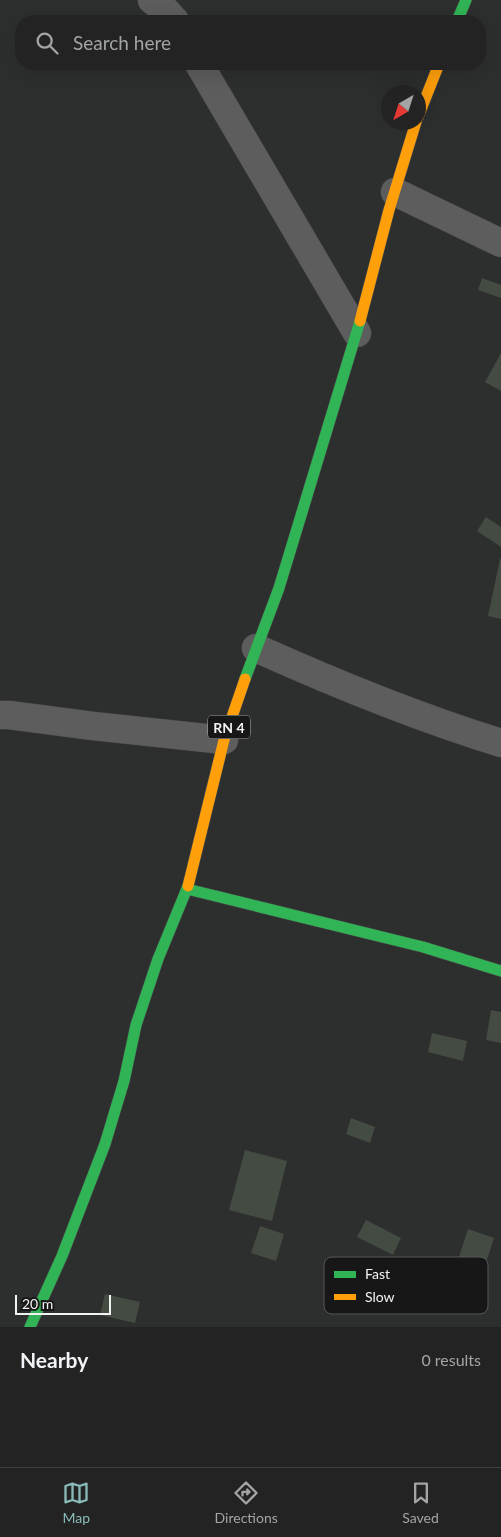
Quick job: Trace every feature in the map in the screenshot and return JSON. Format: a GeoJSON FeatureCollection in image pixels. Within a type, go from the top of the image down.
{"type":"FeatureCollection","features":[{"type":"Feature","properties":{"kind":"main road"},"geometry":{"type":"LineString","coordinates":[[460,15],[466,0]]}},
{"type":"Feature","properties":{"kind":"main road"},"geometry":{"type":"LineString","coordinates":[[426,96],[436,70]]}},
{"type":"Feature","properties":{"kind":"main road","name":"RN 4"},"geometry":{"type":"LineString","coordinates":[[30,1327],[62,1256],[105,1144],[124,1081],[136,1026],[158,958],[187,889],[224,740],[279,588],[356,333],[413,130]]}},
{"type":"Feature","properties":{"kind":"main road"},"geometry":{"type":"LineString","coordinates":[[187,889],[423,948],[501,972]]}},
{"type":"Feature","properties":{"kind":"street"},"geometry":{"type":"LineString","coordinates":[[152,0],[170,15]]}},
{"type":"Feature","properties":{"kind":"street"},"geometry":{"type":"LineString","coordinates":[[203,70],[356,333]]}},
{"type":"Feature","properties":{"kind":"street"},"geometry":{"type":"LineString","coordinates":[[395,192],[501,243]]}},
{"type":"Feature","properties":{"kind":"street"},"geometry":{"type":"LineString","coordinates":[[256,648],[338,685],[501,743]]}},
{"type":"Feature","properties":{"kind":"street"},"geometry":{"type":"LineString","coordinates":[[0,716],[9,714],[93,726],[224,740]]}},
{"type":"Feature","properties":{"kind":"building"},"geometry":{"type":"Polygon","coordinates":[[[482,278],[501,285],[501,298],[478,290],[482,278]]]}},
{"type":"Feature","properties":{"kind":"building"},"geometry":{"type":"Polygon","coordinates":[[[501,353],[501,391],[485,382],[501,353]]]}},
{"type":"Feature","properties":{"kind":"building"},"geometry":{"type":"Polygon","coordinates":[[[486,517],[501,527],[501,547],[477,531],[486,517]]]}},
{"type":"Feature","properties":{"kind":"building"},"geometry":{"type":"Polygon","coordinates":[[[501,559],[501,619],[488,616],[501,559]]]}},
{"type":"Feature","properties":{"kind":"building"},"geometry":{"type":"Polygon","coordinates":[[[491,1010],[501,1012],[501,1043],[486,1040],[491,1010]]]}},
{"type":"Feature","properties":{"kind":"building"},"geometry":{"type":"Polygon","coordinates":[[[432,1033],[467,1041],[463,1061],[428,1052],[432,1033]]]}},
{"type":"Feature","properties":{"kind":"building"},"geometry":{"type":"Polygon","coordinates":[[[351,1118],[375,1127],[370,1143],[346,1134],[351,1118]]]}},
{"type":"Feature","properties":{"kind":"building"},"geometry":{"type":"Polygon","coordinates":[[[245,1150],[287,1161],[272,1221],[229,1210],[245,1150]]]}},
{"type":"Feature","properties":{"kind":"building"},"geometry":{"type":"Polygon","coordinates":[[[366,1220],[401,1238],[393,1255],[357,1237],[366,1220]]]}},
{"type":"Feature","properties":{"kind":"building"},"geometry":{"type":"Polygon","coordinates":[[[260,1226],[284,1234],[276,1261],[251,1253],[260,1226]]]}},
{"type":"Feature","properties":{"kind":"building"},"geometry":{"type":"Polygon","coordinates":[[[468,1229],[494,1238],[488,1257],[459,1257],[468,1229]]]}},
{"type":"Feature","properties":{"kind":"building"},"geometry":{"type":"Polygon","coordinates":[[[105,1294],[140,1302],[135,1323],[100,1315],[105,1294]]]}},
{"type":"Feature","properties":{"kind":"traffic: fast"},"geometry":{"type":"LineString","coordinates":[[460,15],[466,0]]}},
{"type":"Feature","properties":{"kind":"traffic: fast"},"geometry":{"type":"LineString","coordinates":[[245,679],[279,588],[360,321]]}},
{"type":"Feature","properties":{"kind":"traffic: fast"},"geometry":{"type":"LineString","coordinates":[[30,1327],[62,1256],[105,1144],[124,1081],[136,1025],[158,959],[188,886]]}},
{"type":"Feature","properties":{"kind":"traffic: fast"},"geometry":{"type":"LineString","coordinates":[[187,889],[423,947],[501,971]]}},
{"type":"Feature","properties":{"kind":"traffic: slow"},"geometry":{"type":"LineString","coordinates":[[426,97],[437,70]]}},
{"type":"Feature","properties":{"kind":"traffic: slow"},"geometry":{"type":"LineString","coordinates":[[360,321],[389,210],[414,130]]}},
{"type":"Feature","properties":{"kind":"traffic: slow"},"geometry":{"type":"LineString","coordinates":[[188,886],[224,740],[245,679]]}}]}
